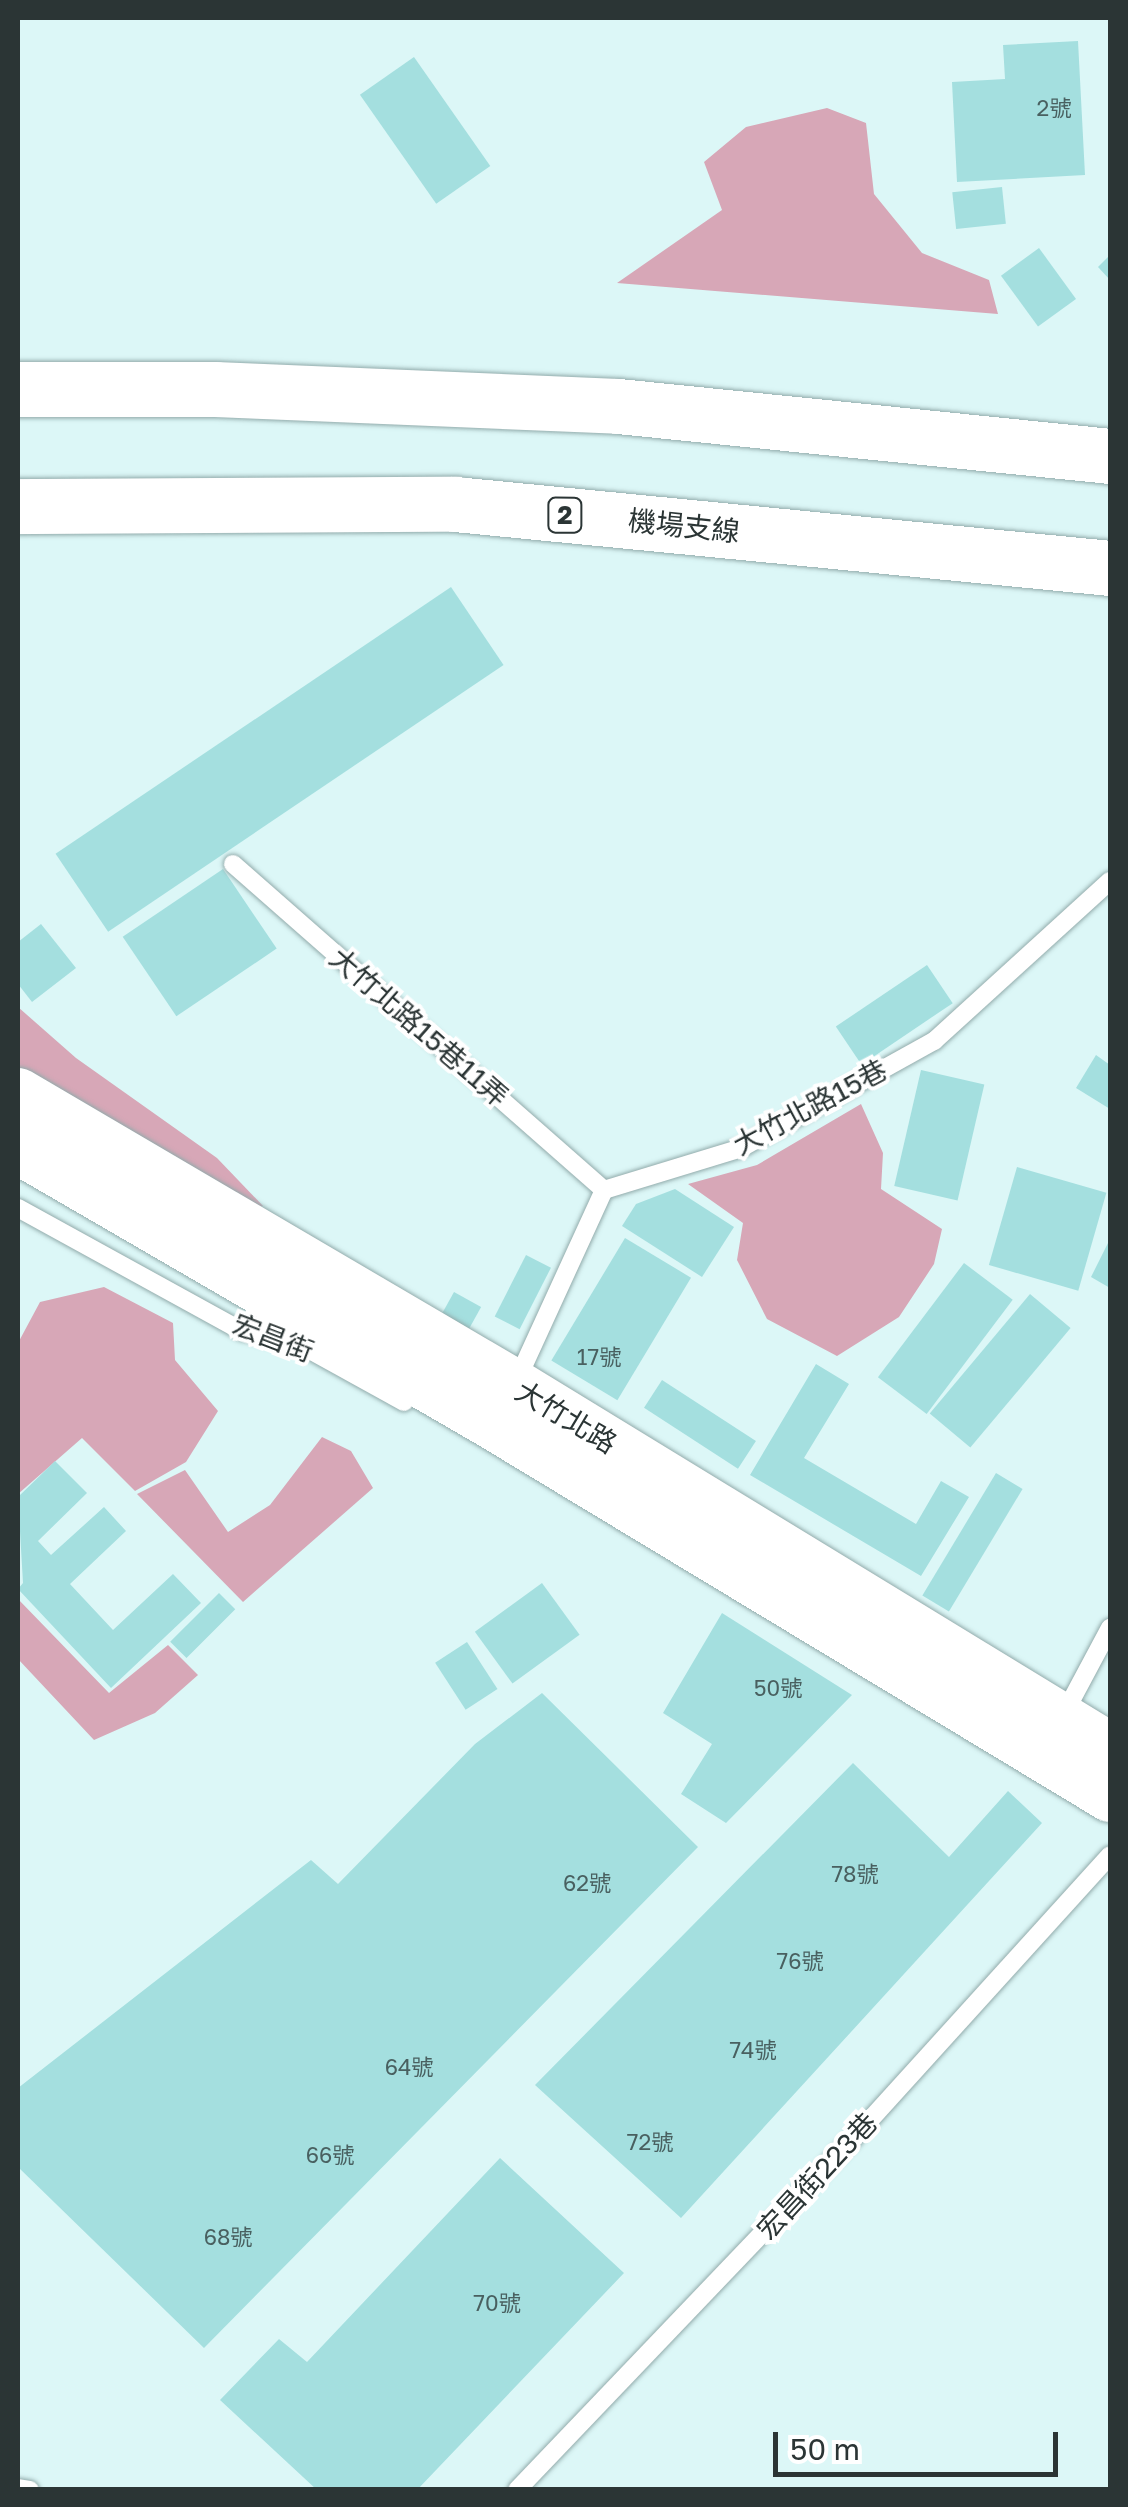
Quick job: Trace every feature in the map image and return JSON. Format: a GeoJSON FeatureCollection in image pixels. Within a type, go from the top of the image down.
{"type":"FeatureCollection","features":[{"type":"Feature","properties":{"kind":"highway"},"geometry":{"type":"LineString","coordinates":[[18,389],[215,389],[618,406],[1110,456]]}},
{"type":"Feature","properties":{"kind":"highway","name":"機場支線"},"geometry":{"type":"LineString","coordinates":[[18,506],[455,504],[1110,568]]}},
{"type":"Feature","properties":{"kind":"street","name":"大竹北路"},"geometry":{"type":"LineString","coordinates":[[18,1094],[495,1410],[1110,1796]]}},
{"type":"Feature","properties":{"kind":"street","name":"大竹北路"},"geometry":{"type":"LineString","coordinates":[[18,1148],[1110,1749]]}},
{"type":"Feature","properties":{"kind":"lane","name":"大竹北路15巷11弄"},"geometry":{"type":"LineString","coordinates":[[234,864],[604,1190]]}},
{"type":"Feature","properties":{"kind":"lane","name":"大竹北路15巷"},"geometry":{"type":"LineString","coordinates":[[604,1190],[741,1148],[934,1040],[1110,881]]}},
{"type":"Feature","properties":{"kind":"lane"},"geometry":{"type":"LineString","coordinates":[[495,1410],[604,1190]]}},
{"type":"Feature","properties":{"kind":"lane","name":"宏昌街"},"geometry":{"type":"LineString","coordinates":[[18,1208],[242,1330],[299,1344],[418,1409]]}},
{"type":"Feature","properties":{"kind":"lane"},"geometry":{"type":"LineString","coordinates":[[1061,1719],[1110,1628]]}},
{"type":"Feature","properties":{"kind":"lane","name":"宏昌街223巷"},"geometry":{"type":"LineString","coordinates":[[517,2490],[850,2142],[1110,1855]]}},
{"type":"Feature","properties":{"kind":"lane"},"geometry":{"type":"LineString","coordinates":[[18,2488],[30,2490]]}},
{"type":"Feature","properties":{"kind":"shaded area"},"geometry":{"type":"Polygon","coordinates":[[[827,108],[866,123],[874,194],[922,253],[989,280],[998,314],[617,283],[722,210],[704,162],[746,127],[827,108]]]}},
{"type":"Feature","properties":{"kind":"shaded area"},"geometry":{"type":"Polygon","coordinates":[[[18,1007],[76,1058],[217,1158],[263,1206],[237,1212],[18,1072],[18,1007]]]}},
{"type":"Feature","properties":{"kind":"shaded area"},"geometry":{"type":"Polygon","coordinates":[[[861,1104],[883,1153],[881,1189],[942,1229],[934,1264],[899,1317],[837,1356],[767,1319],[737,1260],[743,1223],[688,1184],[757,1165],[861,1104]]]}},
{"type":"Feature","properties":{"kind":"shaded area"},"geometry":{"type":"Polygon","coordinates":[[[104,1287],[173,1323],[175,1360],[218,1411],[186,1462],[135,1491],[82,1438],[18,1494],[18,1343],[40,1302],[104,1287]]]}},
{"type":"Feature","properties":{"kind":"shaded area"},"geometry":{"type":"Polygon","coordinates":[[[322,1437],[351,1451],[373,1488],[243,1602],[137,1494],[185,1470],[228,1532],[270,1505],[322,1437]]]}},
{"type":"Feature","properties":{"kind":"shaded area"},"geometry":{"type":"Polygon","coordinates":[[[18,1599],[109,1693],[168,1645],[198,1675],[155,1713],[94,1740],[18,1659],[18,1599]]]}},
{"type":"Feature","properties":{"kind":"building"},"geometry":{"type":"Polygon","coordinates":[[[1078,41],[1085,175],[957,182],[952,82],[1005,79],[1003,45],[1078,41]]]}},
{"type":"Feature","properties":{"kind":"building"},"geometry":{"type":"Polygon","coordinates":[[[414,57],[490,166],[436,204],[360,95],[414,57]]]}},
{"type":"Feature","properties":{"kind":"building"},"geometry":{"type":"Polygon","coordinates":[[[1002,187],[1006,224],[956,229],[952,192],[1002,187]]]}},
{"type":"Feature","properties":{"kind":"building"},"geometry":{"type":"Polygon","coordinates":[[[1039,248],[1076,299],[1038,327],[1001,276],[1039,248]]]}},
{"type":"Feature","properties":{"kind":"building"},"geometry":{"type":"Polygon","coordinates":[[[1110,255],[1110,280],[1098,267],[1110,255]]]}},
{"type":"Feature","properties":{"kind":"building"},"geometry":{"type":"Polygon","coordinates":[[[451,587],[504,665],[108,932],[56,854],[451,587]]]}},
{"type":"Feature","properties":{"kind":"building"},"geometry":{"type":"Polygon","coordinates":[[[223,869],[277,949],[176,1016],[123,937],[223,869]]]}},
{"type":"Feature","properties":{"kind":"building"},"geometry":{"type":"Polygon","coordinates":[[[41,924],[76,968],[32,1002],[18,984],[18,942],[41,924]]]}},
{"type":"Feature","properties":{"kind":"building"},"geometry":{"type":"Polygon","coordinates":[[[927,965],[953,1003],[862,1065],[836,1027],[927,965]]]}},
{"type":"Feature","properties":{"kind":"building"},"geometry":{"type":"Polygon","coordinates":[[[1096,1055],[1110,1065],[1110,1109],[1076,1088],[1096,1055]]]}},
{"type":"Feature","properties":{"kind":"building"},"geometry":{"type":"Polygon","coordinates":[[[921,1070],[984,1085],[958,1201],[894,1186],[921,1070]]]}},
{"type":"Feature","properties":{"kind":"building"},"geometry":{"type":"Polygon","coordinates":[[[1017,1167],[1106,1193],[1078,1291],[989,1265],[1017,1167]]]}},
{"type":"Feature","properties":{"kind":"building"},"geometry":{"type":"Polygon","coordinates":[[[675,1189],[734,1227],[702,1277],[622,1226],[636,1204],[675,1189]]]}},
{"type":"Feature","properties":{"kind":"building"},"geometry":{"type":"Polygon","coordinates":[[[625,1238],[691,1278],[617,1400],[551,1361],[625,1238]]]}},
{"type":"Feature","properties":{"kind":"building"},"geometry":{"type":"Polygon","coordinates":[[[1110,1239],[1110,1288],[1091,1277],[1110,1239]]]}},
{"type":"Feature","properties":{"kind":"building"},"geometry":{"type":"Polygon","coordinates":[[[526,1255],[551,1268],[520,1329],[495,1316],[526,1255]]]}},
{"type":"Feature","properties":{"kind":"building"},"geometry":{"type":"Polygon","coordinates":[[[964,1263],[1013,1300],[927,1414],[878,1377],[964,1263]]]}},
{"type":"Feature","properties":{"kind":"building"},"geometry":{"type":"Polygon","coordinates":[[[454,1292],[481,1307],[464,1339],[437,1323],[454,1292]]]}},
{"type":"Feature","properties":{"kind":"building"},"geometry":{"type":"Polygon","coordinates":[[[1030,1294],[1071,1328],[970,1448],[930,1414],[1030,1294]]]}},
{"type":"Feature","properties":{"kind":"building"},"geometry":{"type":"Polygon","coordinates":[[[816,1364],[849,1384],[804,1458],[916,1524],[941,1481],[969,1497],[921,1576],[750,1475],[816,1364]]]}},
{"type":"Feature","properties":{"kind":"building"},"geometry":{"type":"Polygon","coordinates":[[[662,1380],[756,1441],[738,1469],[644,1408],[662,1380]]]}},
{"type":"Feature","properties":{"kind":"building"},"geometry":{"type":"Polygon","coordinates":[[[55,1461],[87,1493],[38,1541],[51,1555],[104,1507],[126,1531],[70,1584],[113,1630],[173,1574],[201,1603],[111,1688],[18,1589],[23,1583],[18,1497],[55,1461]]]}},
{"type":"Feature","properties":{"kind":"building"},"geometry":{"type":"Polygon","coordinates":[[[996,1473],[1023,1489],[949,1612],[922,1596],[996,1473]]]}},
{"type":"Feature","properties":{"kind":"building"},"geometry":{"type":"Polygon","coordinates":[[[542,1583],[580,1635],[512,1684],[475,1632],[542,1583]]]}},
{"type":"Feature","properties":{"kind":"building"},"geometry":{"type":"Polygon","coordinates":[[[219,1593],[235,1609],[186,1658],[170,1642],[219,1593]]]}},
{"type":"Feature","properties":{"kind":"building"},"geometry":{"type":"Polygon","coordinates":[[[722,1613],[852,1695],[726,1823],[681,1794],[712,1744],[663,1713],[722,1613]]]}},
{"type":"Feature","properties":{"kind":"building"},"geometry":{"type":"Polygon","coordinates":[[[467,1642],[497,1689],[466,1710],[435,1663],[467,1642]]]}},
{"type":"Feature","properties":{"kind":"building"},"geometry":{"type":"Polygon","coordinates":[[[542,1693],[698,1847],[204,2348],[18,2167],[18,2088],[311,1860],[338,1884],[475,1744],[542,1693]]]}},
{"type":"Feature","properties":{"kind":"building"},"geometry":{"type":"Polygon","coordinates":[[[853,1763],[949,1857],[1008,1791],[1042,1823],[681,2218],[535,2085],[853,1763]]]}},
{"type":"Feature","properties":{"kind":"building"},"geometry":{"type":"Polygon","coordinates":[[[500,2158],[624,2273],[417,2490],[317,2490],[220,2400],[279,2339],[307,2362],[500,2158]]]}}]}
